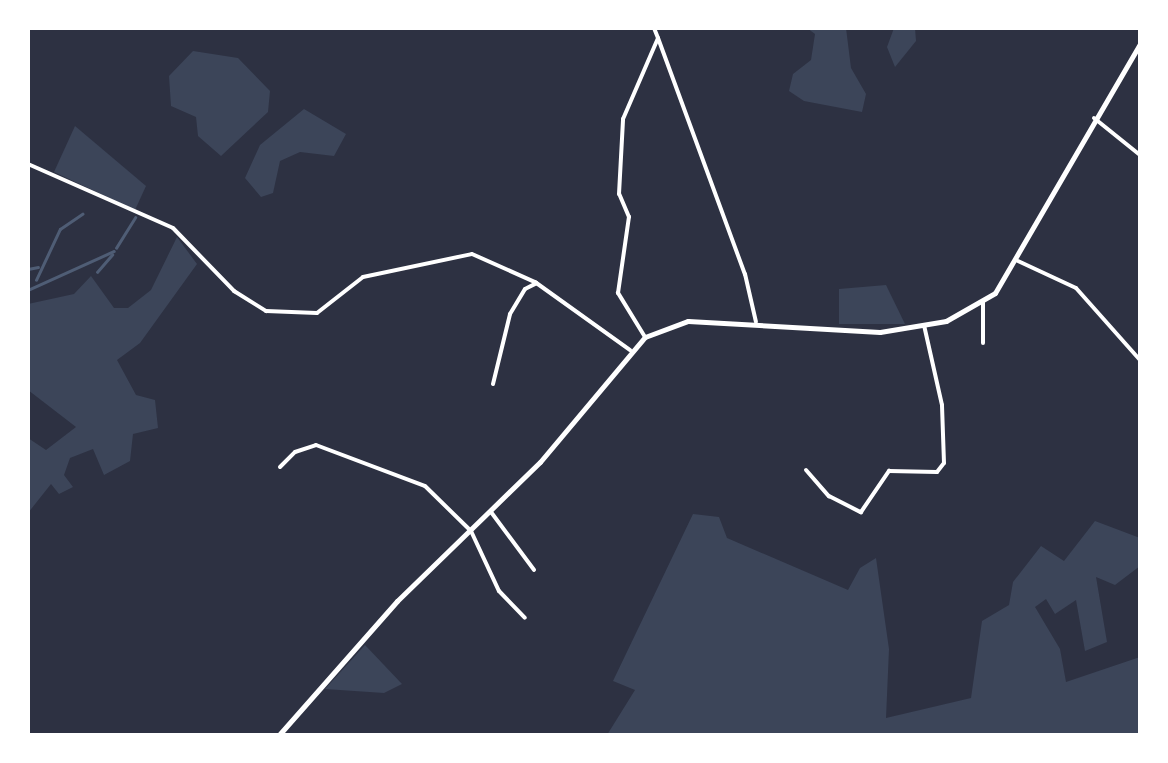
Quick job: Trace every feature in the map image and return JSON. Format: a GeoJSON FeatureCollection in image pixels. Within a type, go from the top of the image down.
{"type":"FeatureCollection","features":[{"type":"Feature","properties":{"kind":"main road"},"geometry":{"type":"LineString","coordinates":[[278,736],[397,601],[540,462],[630,350],[645,337],[688,320],[880,332],[924,325],[983,301],[1018,261],[1094,118],[1140,44]]}},
{"type":"Feature","properties":{"kind":"street"},"geometry":{"type":"LineString","coordinates":[[654,28],[745,274],[756,322]]}},
{"type":"Feature","properties":{"kind":"street"},"geometry":{"type":"LineString","coordinates":[[645,337],[618,292],[629,217],[619,194],[623,118],[658,38]]}},
{"type":"Feature","properties":{"kind":"street"},"geometry":{"type":"LineString","coordinates":[[1094,118],[1140,155]]}},
{"type":"Feature","properties":{"kind":"street"},"geometry":{"type":"LineString","coordinates":[[28,164],[173,228],[234,291],[285,315],[328,307],[363,277],[472,254],[538,283],[630,350]]}},
{"type":"Feature","properties":{"kind":"street"},"geometry":{"type":"LineString","coordinates":[[1018,261],[1076,288],[1140,360]]}},
{"type":"Feature","properties":{"kind":"street"},"geometry":{"type":"LineString","coordinates":[[493,384],[510,314],[525,289],[538,283]]}},
{"type":"Feature","properties":{"kind":"street"},"geometry":{"type":"LineString","coordinates":[[983,301],[983,343]]}},
{"type":"Feature","properties":{"kind":"street"},"geometry":{"type":"LineString","coordinates":[[806,470],[829,496],[861,512],[888,471],[937,472],[944,463],[942,405],[924,325]]}},
{"type":"Feature","properties":{"kind":"street"},"geometry":{"type":"LineString","coordinates":[[280,467],[296,452],[316,445],[425,486],[470,532],[499,591],[525,618]]}},
{"type":"Feature","properties":{"kind":"street"},"geometry":{"type":"LineString","coordinates":[[491,512],[534,570]]}},
{"type":"Feature","properties":{"kind":"street"},"geometry":{"type":"LineString","coordinates":[[284,729],[291,736]]}},
{"type":"Feature","properties":{"kind":"shaded area"},"geometry":{"type":"Polygon","coordinates":[[[807,28],[846,28],[851,68],[866,94],[862,112],[804,101],[789,91],[793,74],[811,60],[815,34],[807,28]]]}},
{"type":"Feature","properties":{"kind":"shaded area"},"geometry":{"type":"Polygon","coordinates":[[[894,28],[915,28],[916,41],[895,67],[887,47],[894,28]]]}},
{"type":"Feature","properties":{"kind":"shaded area"},"geometry":{"type":"Polygon","coordinates":[[[193,51],[238,58],[270,91],[268,112],[221,156],[198,136],[196,117],[171,106],[169,76],[193,51]]]}},
{"type":"Feature","properties":{"kind":"shaded area"},"geometry":{"type":"Polygon","coordinates":[[[304,109],[346,134],[334,156],[300,152],[280,161],[273,193],[261,197],[245,178],[260,145],[304,109]]]}},
{"type":"Feature","properties":{"kind":"shaded area"},"geometry":{"type":"Polygon","coordinates":[[[75,126],[146,186],[135,210],[54,172],[75,126]]]}},
{"type":"Feature","properties":{"kind":"shaded area"},"geometry":{"type":"Polygon","coordinates":[[[177,237],[197,264],[140,343],[117,360],[136,395],[155,400],[158,428],[133,434],[130,461],[104,475],[93,449],[70,458],[64,475],[73,487],[59,494],[51,484],[28,513],[28,438],[46,450],[76,427],[28,390],[28,304],[74,294],[91,276],[114,308],[128,308],[151,290],[177,237]]]}},
{"type":"Feature","properties":{"kind":"shaded area"},"geometry":{"type":"Polygon","coordinates":[[[886,285],[905,324],[839,324],[839,289],[886,285]]]}},
{"type":"Feature","properties":{"kind":"shaded area"},"geometry":{"type":"Polygon","coordinates":[[[693,514],[719,517],[727,538],[848,590],[860,568],[876,558],[889,649],[886,718],[971,698],[982,621],[1009,605],[1013,582],[1041,546],[1064,561],[1095,521],[1140,538],[1140,566],[1115,585],[1096,577],[1107,642],[1085,651],[1076,600],[1055,614],[1046,599],[1035,607],[1060,649],[1066,682],[1140,657],[1140,735],[607,735],[635,690],[613,681],[693,514]]]}},
{"type":"Feature","properties":{"kind":"shaded area"},"geometry":{"type":"Polygon","coordinates":[[[365,645],[402,684],[384,693],[325,689],[365,645]]]}},
{"type":"Feature","properties":{"kind":"waterway"},"geometry":{"type":"LineString","coordinates":[[36,280],[60,229],[82,214]]}},
{"type":"Feature","properties":{"kind":"waterway"},"geometry":{"type":"LineString","coordinates":[[116,248],[135,218]]}},
{"type":"Feature","properties":{"kind":"waterway"},"geometry":{"type":"LineString","coordinates":[[28,290],[114,251]]}},
{"type":"Feature","properties":{"kind":"waterway"},"geometry":{"type":"LineString","coordinates":[[97,272],[112,255]]}},
{"type":"Feature","properties":{"kind":"waterway"},"geometry":{"type":"LineString","coordinates":[[28,269],[38,267]]}}]}
